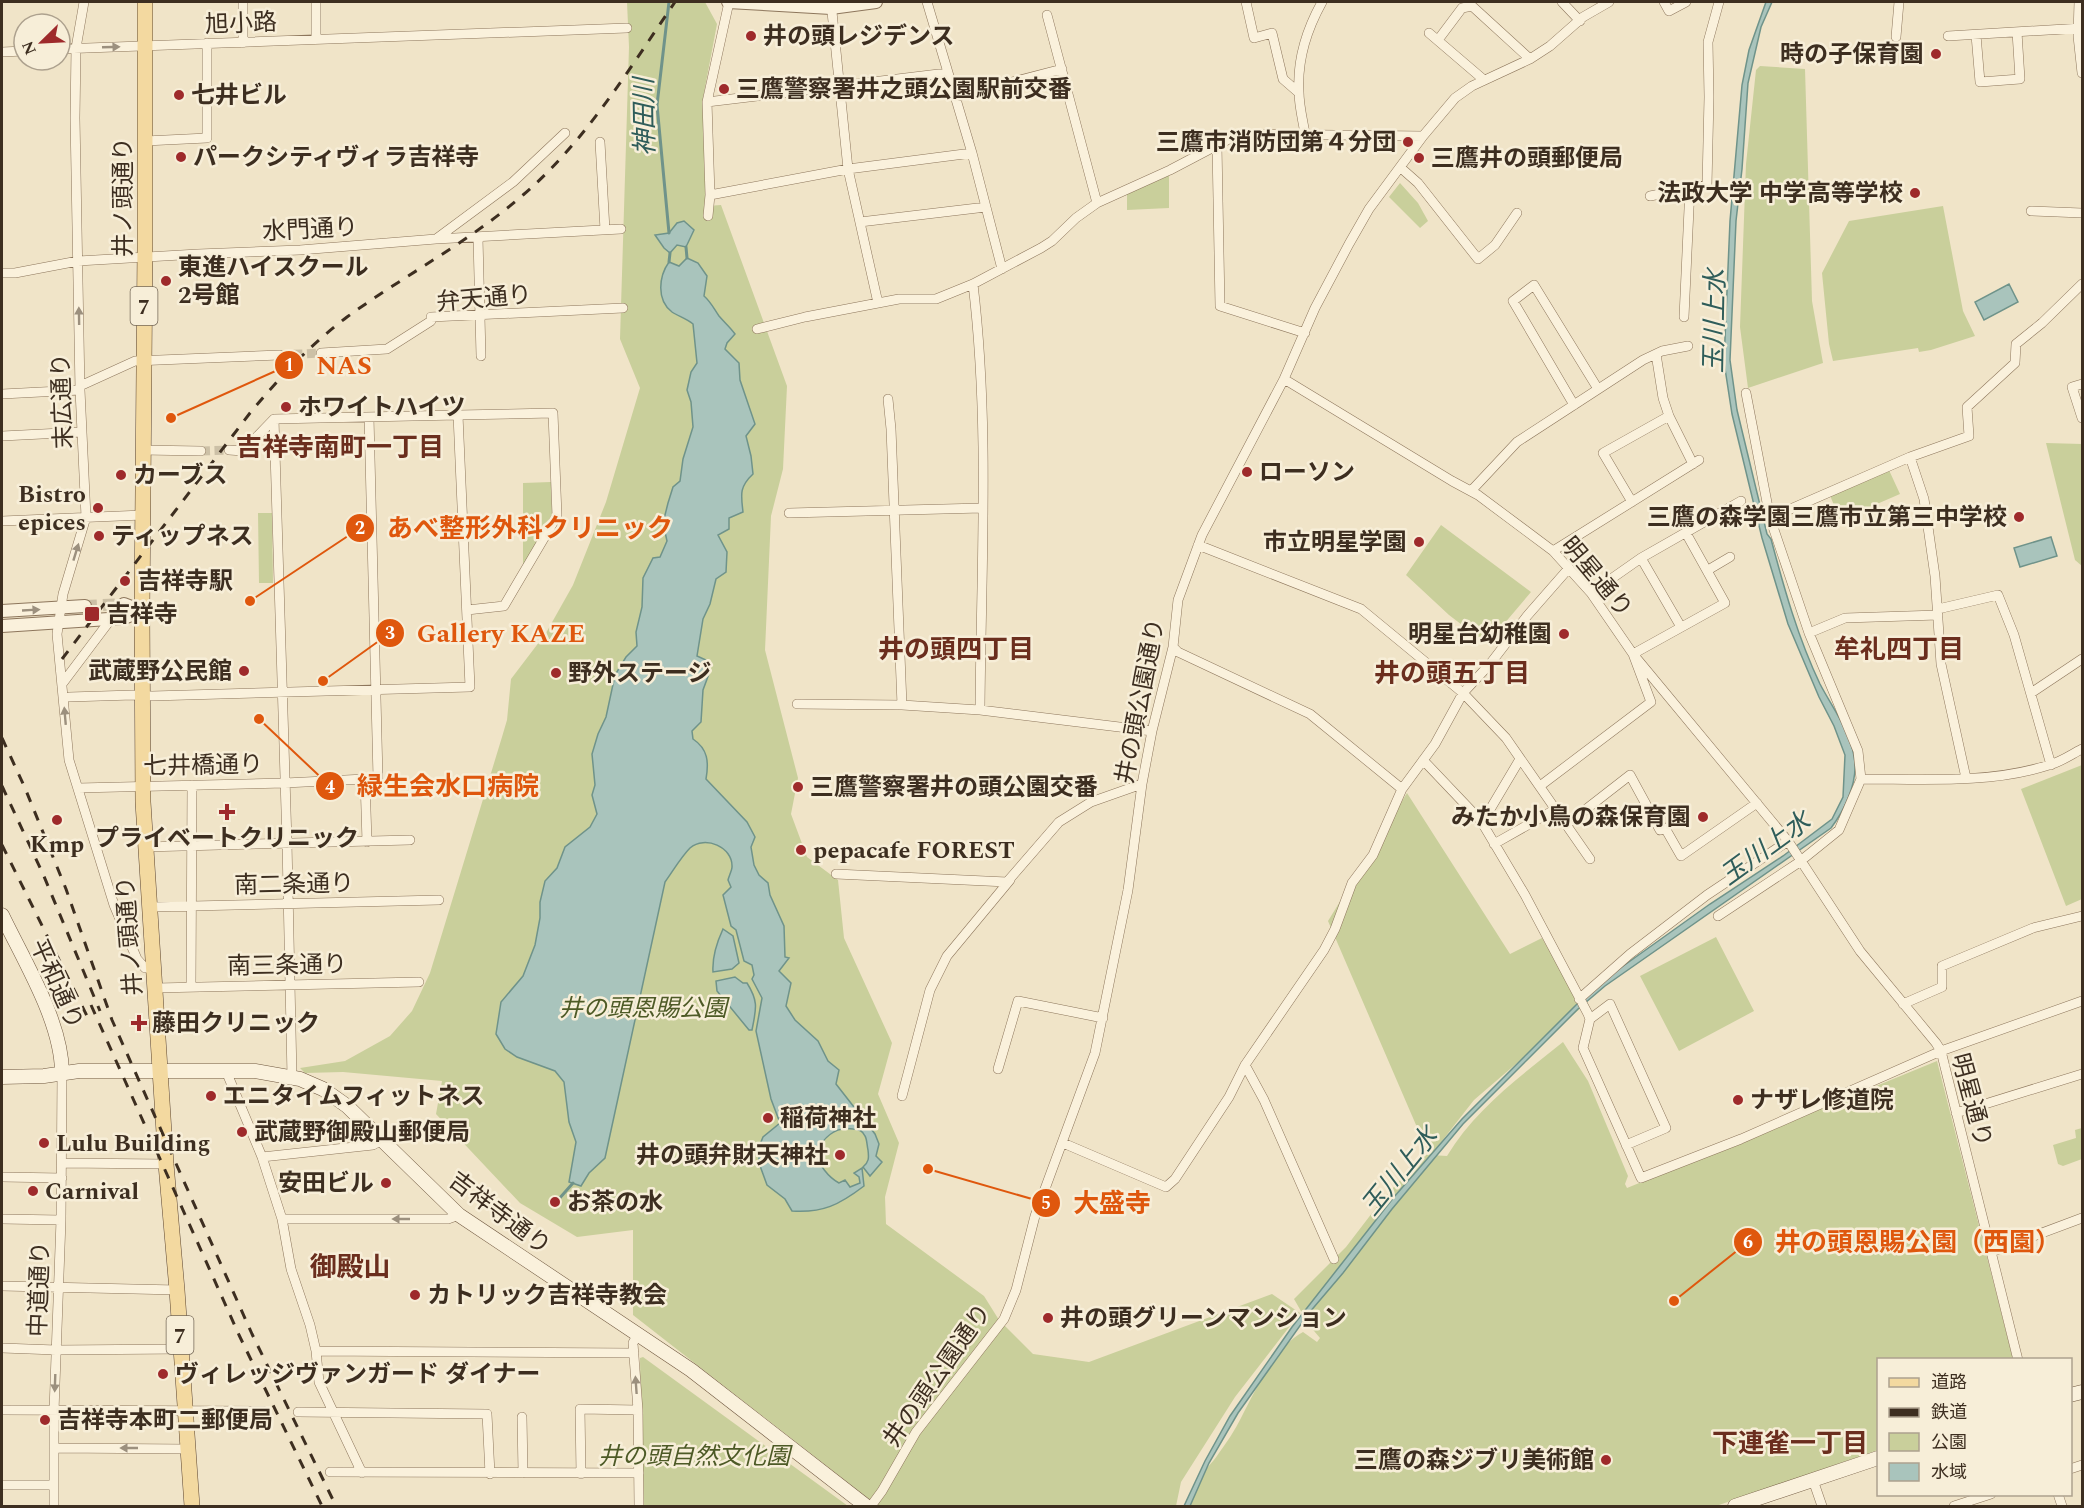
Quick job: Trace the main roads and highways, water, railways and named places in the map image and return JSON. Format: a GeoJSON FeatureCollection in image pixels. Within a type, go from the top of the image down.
{"type":"FeatureCollection","features":[{"type":"Feature","properties":{"kind":"main road","name":"井ノ頭通り"},"geometry":{"type":"LineString","coordinates":[[145,2],[143,786],[166,1164],[192,1506]]}},
{"type":"Feature","properties":{"kind":"main road","name":"平和通り"},"geometry":{"type":"LineString","coordinates":[[2,915],[55,1027],[60,1043],[62,1073]]}},
{"type":"Feature","properties":{"kind":"main road","name":"吉祥寺通り"},"geometry":{"type":"LineString","coordinates":[[2,1077],[44,1076],[79,1071],[266,1071],[292,1077],[323,1089],[335,1096],[459,1215],[549,1277],[638,1334],[729,1398],[869,1506]]}},
{"type":"Feature","properties":{"kind":"main road"},"geometry":{"type":"LineString","coordinates":[[1735,1506],[1877,1458]]}},
{"type":"Feature","properties":{"kind":"water"},"geometry":{"type":"Polygon","coordinates":[[[1766,2],[1772,2],[1761,27],[1748,83],[1736,221],[1730,360],[1737,410],[1767,534],[1771,539],[1786,594],[1798,631],[1820,684],[1851,742],[1855,772],[1848,798],[1831,828],[1605,986],[1578,1009],[1463,1124],[1309,1313],[1238,1413],[1209,1463],[1190,1506],[1184,1506],[1230,1416],[1292,1327],[1394,1197],[1462,1119],[1605,979],[1710,904],[1783,856],[1832,819],[1843,797],[1845,755],[1788,624],[1762,538],[1732,414],[1724,362],[1730,221],[1742,85],[1749,50],[1766,2]]]}},
{"type":"Feature","properties":{"kind":"water"},"geometry":{"type":"Polygon","coordinates":[[[684,221],[694,230],[686,247],[677,245],[670,253],[655,235],[669,233],[677,223],[684,221]]]}},
{"type":"Feature","properties":{"kind":"water"},"geometry":{"type":"Polygon","coordinates":[[[687,258],[698,263],[707,276],[704,296],[735,334],[725,349],[739,363],[740,380],[755,424],[746,436],[753,474],[745,483],[742,492],[743,512],[729,518],[729,529],[718,535],[727,552],[726,572],[716,579],[710,604],[703,619],[697,656],[706,660],[710,671],[703,690],[701,722],[692,731],[693,739],[702,747],[706,756],[706,779],[747,822],[755,837],[751,847],[754,865],[759,875],[768,883],[770,895],[784,926],[785,957],[789,958],[779,971],[791,983],[786,1006],[795,1020],[818,1041],[828,1061],[839,1070],[836,1084],[875,1134],[879,1144],[876,1156],[882,1162],[870,1176],[863,1167],[868,1155],[863,1133],[857,1129],[841,1129],[830,1134],[816,1153],[822,1166],[839,1183],[845,1180],[850,1187],[860,1183],[859,1177],[854,1173],[862,1168],[864,1186],[838,1203],[813,1211],[792,1211],[785,1199],[767,1185],[759,1163],[759,1147],[763,1137],[780,1123],[771,1099],[756,1031],[762,998],[752,979],[754,975],[752,965],[744,961],[723,895],[731,887],[728,880],[732,868],[731,860],[728,854],[717,845],[703,843],[690,848],[665,882],[605,1158],[589,1173],[581,1186],[569,1182],[576,1142],[569,1122],[564,1082],[555,1071],[517,1057],[505,1049],[496,1034],[501,1002],[523,976],[535,945],[545,881],[557,868],[565,847],[590,827],[597,814],[592,795],[595,785],[592,754],[606,717],[615,675],[626,657],[637,646],[636,632],[642,607],[643,578],[653,558],[660,557],[667,541],[663,523],[673,487],[680,481],[683,459],[693,427],[691,402],[687,390],[691,372],[697,363],[693,324],[667,307],[661,295],[661,281],[669,262],[679,266],[687,258]]]}},
{"type":"Feature","properties":{"kind":"water"},"geometry":{"type":"Polygon","coordinates":[[[2009,284],[2018,302],[1984,320],[1975,302],[2009,284]]]}},
{"type":"Feature","properties":{"kind":"water"},"geometry":{"type":"Polygon","coordinates":[[[2051,537],[2057,556],[2020,567],[2014,548],[2051,537]]]}},
{"type":"Feature","properties":{"kind":"water"},"geometry":{"type":"Polygon","coordinates":[[[723,929],[733,936],[739,963],[732,969],[713,972],[715,950],[723,929]]]}},
{"type":"Feature","properties":{"kind":"water"},"geometry":{"type":"Polygon","coordinates":[[[735,977],[747,983],[755,1001],[752,1030],[749,1030],[717,991],[716,981],[735,977]]]}},
{"type":"Feature","properties":{"kind":"waterway","name":"神田川"},"geometry":{"type":"LineString","coordinates":[[669,2],[657,105],[669,233]]}},
{"type":"Feature","properties":{"kind":"waterway"},"geometry":{"type":"LineString","coordinates":[[686,247],[687,258]]}},
{"type":"Feature","properties":{"kind":"waterway"},"geometry":{"type":"LineString","coordinates":[[669,262],[670,253]]}},
{"type":"Feature","properties":{"kind":"waterway"},"geometry":{"type":"LineString","coordinates":[[558,1200],[573,1183]]}},
{"type":"Feature","properties":{"kind":"tunnel"},"geometry":{"type":"LineString","coordinates":[[280,355],[321,353]]}},
{"type":"Feature","properties":{"kind":"tunnel"},"geometry":{"type":"LineString","coordinates":[[201,451],[229,450]]}},
{"type":"Feature","properties":{"kind":"tunnel"},"geometry":{"type":"LineString","coordinates":[[85,606],[124,604]]}},
{"type":"Feature","properties":{"kind":"railway"},"geometry":{"type":"LineString","coordinates":[[62,659],[250,413],[284,375],[308,350],[347,317],[481,228],[546,174],[587,128],[675,2]]}},
{"type":"Feature","properties":{"kind":"railway"},"geometry":{"type":"LineString","coordinates":[[2,738],[66,889],[112,1020],[252,1334],[336,1506]]}},
{"type":"Feature","properties":{"kind":"railway"},"geometry":{"type":"LineString","coordinates":[[2,786],[43,874],[100,1011]]}},
{"type":"Feature","properties":{"kind":"railway"},"geometry":{"type":"LineString","coordinates":[[2,845],[89,1020]]}},
{"type":"Feature","properties":{"kind":"railway"},"geometry":{"type":"LineString","coordinates":[[91,1005],[239,1335],[322,1506]]}},
{"type":"Feature","properties":{"kind":"place","name":"井の頭レジデンス"},"geometry":{"type":"Point","coordinates":[751,36]}},
{"type":"Feature","properties":{"kind":"place","name":"時の子保育園"},"geometry":{"type":"Point","coordinates":[1936,54]}},
{"type":"Feature","properties":{"kind":"place","name":"三鷹警察署井之頭公園駅前交番"},"geometry":{"type":"Point","coordinates":[724,89]}},
{"type":"Feature","properties":{"kind":"place","name":"七井ビル"},"geometry":{"type":"Point","coordinates":[179,95]}},
{"type":"Feature","properties":{"kind":"place","name":"三鷹市消防団第４分団"},"geometry":{"type":"Point","coordinates":[1408,142]}},
{"type":"Feature","properties":{"kind":"place","name":"パークシティヴィラ吉祥寺"},"geometry":{"type":"Point","coordinates":[181,157]}},
{"type":"Feature","properties":{"kind":"place","name":"三鷹井の頭郵便局"},"geometry":{"type":"Point","coordinates":[1419,158]}},
{"type":"Feature","properties":{"kind":"place","name":"法政大学 中学高等学校"},"geometry":{"type":"Point","coordinates":[1915,193]}},
{"type":"Feature","properties":{"kind":"place","name":"東進ハイスクール 2号館"},"geometry":{"type":"Point","coordinates":[166,281]}},
{"type":"Feature","properties":{"kind":"place","name":"ホワイトハイツ"},"geometry":{"type":"Point","coordinates":[286,407]}},
{"type":"Feature","properties":{"kind":"place","name":"NAS"},"geometry":{"type":"Point","coordinates":[171,418]}},
{"type":"Feature","properties":{"kind":"place","name":"ローソン"},"geometry":{"type":"Point","coordinates":[1247,472]}},
{"type":"Feature","properties":{"kind":"place","name":"カーブス"},"geometry":{"type":"Point","coordinates":[121,475]}},
{"type":"Feature","properties":{"kind":"place","name":"Bistro epices"},"geometry":{"type":"Point","coordinates":[98,508]}},
{"type":"Feature","properties":{"kind":"place","name":"三鷹の森学園三鷹市立第三中学校"},"geometry":{"type":"Point","coordinates":[2019,517]}},
{"type":"Feature","properties":{"kind":"place","name":"ティップネス"},"geometry":{"type":"Point","coordinates":[99,536]}},
{"type":"Feature","properties":{"kind":"place","name":"市立明星学園"},"geometry":{"type":"Point","coordinates":[1419,542]}},
{"type":"Feature","properties":{"kind":"place","name":"吉祥寺駅"},"geometry":{"type":"Point","coordinates":[125,581]}},
{"type":"Feature","properties":{"kind":"place","name":"あべ整形外科クリニック"},"geometry":{"type":"Point","coordinates":[250,601]}},
{"type":"Feature","properties":{"kind":"place","name":"吉祥寺"},"geometry":{"type":"Point","coordinates":[92,614]}},
{"type":"Feature","properties":{"kind":"place","name":"明星台幼稚園"},"geometry":{"type":"Point","coordinates":[1564,634]}},
{"type":"Feature","properties":{"kind":"place","name":"武蔵野公民館"},"geometry":{"type":"Point","coordinates":[244,671]}},
{"type":"Feature","properties":{"kind":"place","name":"野外ステージ"},"geometry":{"type":"Point","coordinates":[556,673]}},
{"type":"Feature","properties":{"kind":"place","name":"Gallery KAZE"},"geometry":{"type":"Point","coordinates":[323,681]}},
{"type":"Feature","properties":{"kind":"place","name":"緑生会水口病院"},"geometry":{"type":"Point","coordinates":[259,719]}},
{"type":"Feature","properties":{"kind":"place","name":"三鷹警察署井の頭公園交番"},"geometry":{"type":"Point","coordinates":[798,787]}},
{"type":"Feature","properties":{"kind":"place","name":"プライベートクリニック"},"geometry":{"type":"Point","coordinates":[227,812]}},
{"type":"Feature","properties":{"kind":"place","name":"みたか小鳥の森保育園"},"geometry":{"type":"Point","coordinates":[1703,817]}},
{"type":"Feature","properties":{"kind":"place","name":"Kmp"},"geometry":{"type":"Point","coordinates":[57,820]}},
{"type":"Feature","properties":{"kind":"place","name":"pepacafe FOREST"},"geometry":{"type":"Point","coordinates":[801,850]}},
{"type":"Feature","properties":{"kind":"place","name":"藤田クリニック"},"geometry":{"type":"Point","coordinates":[139,1023]}},
{"type":"Feature","properties":{"kind":"place","name":"エニタイムフィットネス"},"geometry":{"type":"Point","coordinates":[211,1096]}},
{"type":"Feature","properties":{"kind":"place","name":"ナザレ修道院"},"geometry":{"type":"Point","coordinates":[1738,1100]}},
{"type":"Feature","properties":{"kind":"place","name":"稲荷神社"},"geometry":{"type":"Point","coordinates":[768,1118]}},
{"type":"Feature","properties":{"kind":"place","name":"武蔵野御殿山郵便局"},"geometry":{"type":"Point","coordinates":[242,1132]}},
{"type":"Feature","properties":{"kind":"place","name":"Lulu Building"},"geometry":{"type":"Point","coordinates":[44,1143]}},
{"type":"Feature","properties":{"kind":"place","name":"井の頭弁財天神社"},"geometry":{"type":"Point","coordinates":[840,1155]}},
{"type":"Feature","properties":{"kind":"place","name":"大盛寺"},"geometry":{"type":"Point","coordinates":[928,1169]}},
{"type":"Feature","properties":{"kind":"place","name":"安田ビル"},"geometry":{"type":"Point","coordinates":[386,1183]}},
{"type":"Feature","properties":{"kind":"place","name":"Carnival"},"geometry":{"type":"Point","coordinates":[33,1191]}},
{"type":"Feature","properties":{"kind":"place","name":"お茶の水"},"geometry":{"type":"Point","coordinates":[555,1202]}},
{"type":"Feature","properties":{"kind":"place","name":"カトリック吉祥寺教会"},"geometry":{"type":"Point","coordinates":[415,1295]}},
{"type":"Feature","properties":{"kind":"place","name":"井の頭恩賜公園（西園）"},"geometry":{"type":"Point","coordinates":[1674,1301]}},
{"type":"Feature","properties":{"kind":"place","name":"井の頭グリーンマンション"},"geometry":{"type":"Point","coordinates":[1048,1318]}},
{"type":"Feature","properties":{"kind":"place","name":"ヴィレッジヴァンガード ダイナー"},"geometry":{"type":"Point","coordinates":[163,1374]}},
{"type":"Feature","properties":{"kind":"place","name":"吉祥寺本町二郵便局"},"geometry":{"type":"Point","coordinates":[45,1420]}},
{"type":"Feature","properties":{"kind":"place","name":"三鷹の森ジブリ美術館"},"geometry":{"type":"Point","coordinates":[1606,1460]}},
{"type":"Feature","properties":{"kind":"district","name":"吉祥寺南町一丁目"},"geometry":{"type":"Point","coordinates":[340,447]}},
{"type":"Feature","properties":{"kind":"district","name":"井の頭四丁目"},"geometry":{"type":"Point","coordinates":[956,649]}},
{"type":"Feature","properties":{"kind":"district","name":"牟礼四丁目"},"geometry":{"type":"Point","coordinates":[1899,649]}},
{"type":"Feature","properties":{"kind":"district","name":"井の頭五丁目"},"geometry":{"type":"Point","coordinates":[1452,673]}},
{"type":"Feature","properties":{"kind":"district","name":"御殿山"},"geometry":{"type":"Point","coordinates":[350,1267]}},
{"type":"Feature","properties":{"kind":"district","name":"下連雀一丁目"},"geometry":{"type":"Point","coordinates":[1790,1443]}},
{"type":"Feature","properties":{"kind":"water label","name":"玉川上水"},"geometry":{"type":"Point","coordinates":[1714,321]}},
{"type":"Feature","properties":{"kind":"water label","name":"玉川上水"},"geometry":{"type":"Point","coordinates":[1765,848]}},
{"type":"Feature","properties":{"kind":"water label","name":"玉川上水"},"geometry":{"type":"Point","coordinates":[1399,1171]}},
{"type":"Feature","properties":{"kind":"park label","name":"井の頭恩賜公園"},"geometry":{"type":"Point","coordinates":[643,1008]}},
{"type":"Feature","properties":{"kind":"park label","name":"井の頭自然文化園"},"geometry":{"type":"Point","coordinates":[694,1456]}}]}
